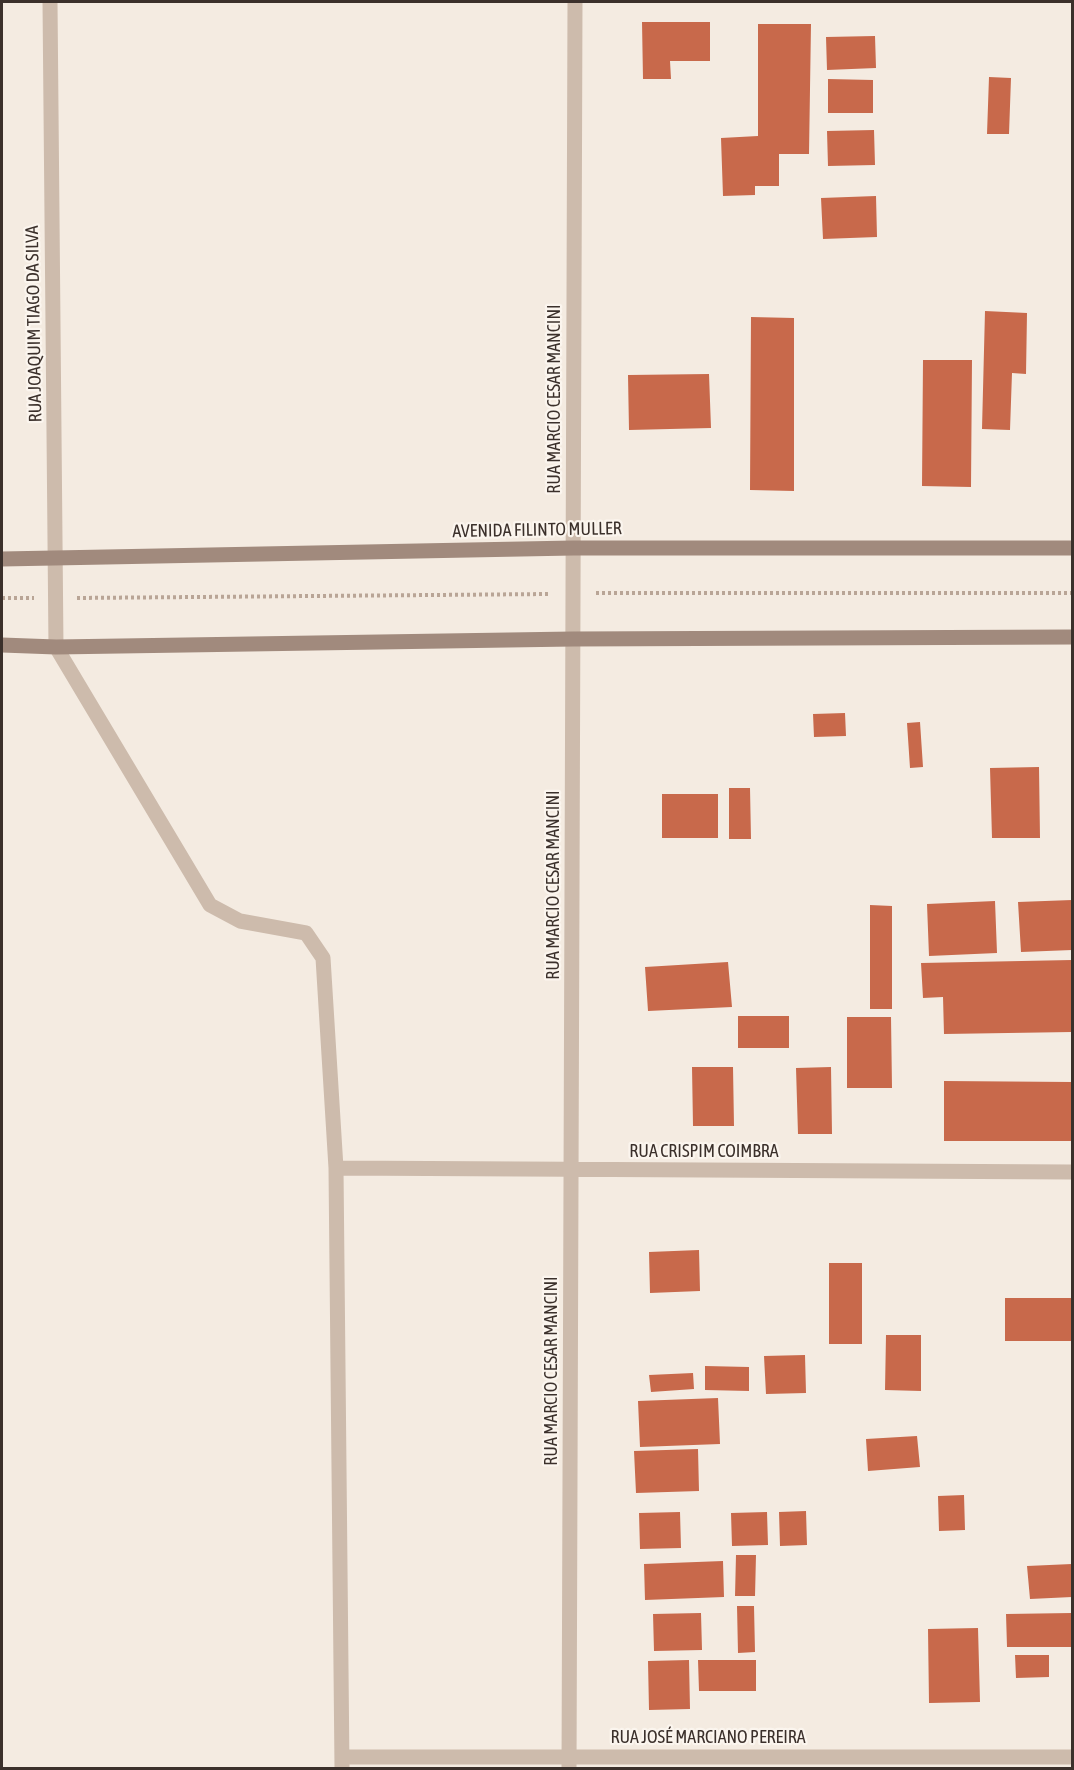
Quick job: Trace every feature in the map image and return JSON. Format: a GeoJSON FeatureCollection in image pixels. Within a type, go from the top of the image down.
{"type":"FeatureCollection","features":[{"type":"Feature","properties":{"kind":"main road","name":"AVENIDA FILINTO MULLER"},"geometry":{"type":"LineString","coordinates":[[2,559],[573,548],[1072,548]]}},
{"type":"Feature","properties":{"kind":"main road"},"geometry":{"type":"LineString","coordinates":[[2,645],[56,647],[573,639],[1072,637]]}},
{"type":"Feature","properties":{"kind":"street","name":"RUA JOAQUIM TIAGO DA SILVA"},"geometry":{"type":"LineString","coordinates":[[50,2],[56,647]]}},
{"type":"Feature","properties":{"kind":"street","name":"RUA MARCIO CESAR MANCINI"},"geometry":{"type":"LineString","coordinates":[[569,1763],[575,2]]}},
{"type":"Feature","properties":{"kind":"street"},"geometry":{"type":"LineString","coordinates":[[56,647],[210,905],[240,921],[306,933],[323,958],[336,1168],[343,1763]]}},
{"type":"Feature","properties":{"kind":"street","name":"RUA CRISPIM COIMBRA"},"geometry":{"type":"LineString","coordinates":[[336,1168],[1072,1172]]}},
{"type":"Feature","properties":{"kind":"street","name":"RUA JOSÉ MARCIANO PEREIRA"},"geometry":{"type":"LineString","coordinates":[[343,1763],[569,1763],[1072,1757]]}},
{"type":"Feature","properties":{"kind":"path"},"geometry":{"type":"LineString","coordinates":[[2,598],[1072,593]]}},
{"type":"Feature","properties":{"kind":"building"},"geometry":{"type":"Polygon","coordinates":[[[642,22],[710,22],[710,61],[670,61],[671,79],[643,79],[642,22]]]}},
{"type":"Feature","properties":{"kind":"building"},"geometry":{"type":"Polygon","coordinates":[[[758,24],[811,24],[809,154],[779,154],[779,186],[755,186],[755,195],[723,196],[721,138],[758,136],[758,24]]]}},
{"type":"Feature","properties":{"kind":"building"},"geometry":{"type":"Polygon","coordinates":[[[875,36],[876,68],[827,70],[826,37],[875,36]]]}},
{"type":"Feature","properties":{"kind":"building"},"geometry":{"type":"Polygon","coordinates":[[[989,77],[1011,78],[1009,134],[987,134],[989,77]]]}},
{"type":"Feature","properties":{"kind":"building"},"geometry":{"type":"Polygon","coordinates":[[[828,79],[873,80],[873,113],[828,113],[828,79]]]}},
{"type":"Feature","properties":{"kind":"building"},"geometry":{"type":"Polygon","coordinates":[[[874,130],[875,165],[828,166],[827,131],[874,130]]]}},
{"type":"Feature","properties":{"kind":"building"},"geometry":{"type":"Polygon","coordinates":[[[876,196],[877,237],[823,239],[821,198],[876,196]]]}},
{"type":"Feature","properties":{"kind":"building"},"geometry":{"type":"Polygon","coordinates":[[[985,311],[1027,313],[1026,374],[1012,373],[1010,430],[982,429],[985,311]]]}},
{"type":"Feature","properties":{"kind":"building"},"geometry":{"type":"Polygon","coordinates":[[[751,317],[794,318],[794,491],[750,490],[751,317]]]}},
{"type":"Feature","properties":{"kind":"building"},"geometry":{"type":"Polygon","coordinates":[[[923,360],[972,360],[971,487],[922,486],[923,360]]]}},
{"type":"Feature","properties":{"kind":"building"},"geometry":{"type":"Polygon","coordinates":[[[709,374],[711,428],[629,430],[628,375],[709,374]]]}},
{"type":"Feature","properties":{"kind":"building"},"geometry":{"type":"Polygon","coordinates":[[[845,713],[846,736],[814,737],[813,714],[845,713]]]}},
{"type":"Feature","properties":{"kind":"building"},"geometry":{"type":"Polygon","coordinates":[[[920,722],[923,767],[910,768],[907,723],[920,722]]]}},
{"type":"Feature","properties":{"kind":"building"},"geometry":{"type":"Polygon","coordinates":[[[1039,767],[1040,838],[992,838],[990,768],[1039,767]]]}},
{"type":"Feature","properties":{"kind":"building"},"geometry":{"type":"Polygon","coordinates":[[[729,788],[750,788],[751,839],[729,839],[729,788]]]}},
{"type":"Feature","properties":{"kind":"building"},"geometry":{"type":"Polygon","coordinates":[[[662,794],[718,794],[718,838],[662,838],[662,794]]]}},
{"type":"Feature","properties":{"kind":"building"},"geometry":{"type":"Polygon","coordinates":[[[1072,900],[1072,950],[1021,952],[1018,902],[1072,900]]]}},
{"type":"Feature","properties":{"kind":"building"},"geometry":{"type":"Polygon","coordinates":[[[995,901],[997,953],[929,956],[927,904],[995,901]]]}},
{"type":"Feature","properties":{"kind":"building"},"geometry":{"type":"Polygon","coordinates":[[[870,905],[892,906],[892,1009],[870,1009],[870,905]]]}},
{"type":"Feature","properties":{"kind":"building"},"geometry":{"type":"Polygon","coordinates":[[[1072,960],[1072,1032],[944,1034],[943,997],[923,998],[921,963],[1072,960]]]}},
{"type":"Feature","properties":{"kind":"building"},"geometry":{"type":"Polygon","coordinates":[[[728,962],[732,1007],[648,1011],[645,967],[728,962]]]}},
{"type":"Feature","properties":{"kind":"building"},"geometry":{"type":"Polygon","coordinates":[[[738,1016],[789,1016],[789,1048],[738,1048],[738,1016]]]}},
{"type":"Feature","properties":{"kind":"building"},"geometry":{"type":"Polygon","coordinates":[[[847,1017],[891,1017],[892,1088],[847,1088],[847,1017]]]}},
{"type":"Feature","properties":{"kind":"building"},"geometry":{"type":"Polygon","coordinates":[[[692,1067],[733,1067],[734,1126],[693,1126],[692,1067]]]}},
{"type":"Feature","properties":{"kind":"building"},"geometry":{"type":"Polygon","coordinates":[[[831,1067],[832,1134],[798,1134],[796,1068],[831,1067]]]}},
{"type":"Feature","properties":{"kind":"building"},"geometry":{"type":"Polygon","coordinates":[[[944,1081],[1072,1082],[1072,1141],[944,1141],[944,1081]]]}},
{"type":"Feature","properties":{"kind":"building"},"geometry":{"type":"Polygon","coordinates":[[[699,1250],[700,1291],[650,1293],[649,1252],[699,1250]]]}},
{"type":"Feature","properties":{"kind":"building"},"geometry":{"type":"Polygon","coordinates":[[[829,1263],[862,1263],[862,1344],[829,1344],[829,1263]]]}},
{"type":"Feature","properties":{"kind":"building"},"geometry":{"type":"Polygon","coordinates":[[[1005,1298],[1072,1298],[1072,1341],[1005,1341],[1005,1298]]]}},
{"type":"Feature","properties":{"kind":"building"},"geometry":{"type":"Polygon","coordinates":[[[886,1335],[921,1335],[921,1391],[885,1390],[886,1335]]]}},
{"type":"Feature","properties":{"kind":"building"},"geometry":{"type":"Polygon","coordinates":[[[805,1355],[806,1393],[766,1394],[764,1356],[805,1355]]]}},
{"type":"Feature","properties":{"kind":"building"},"geometry":{"type":"Polygon","coordinates":[[[705,1366],[749,1367],[749,1391],[705,1390],[705,1366]]]}},
{"type":"Feature","properties":{"kind":"building"},"geometry":{"type":"Polygon","coordinates":[[[693,1373],[694,1389],[651,1392],[649,1375],[693,1373]]]}},
{"type":"Feature","properties":{"kind":"building"},"geometry":{"type":"Polygon","coordinates":[[[718,1398],[720,1444],[640,1447],[638,1401],[718,1398]]]}},
{"type":"Feature","properties":{"kind":"building"},"geometry":{"type":"Polygon","coordinates":[[[917,1436],[920,1467],[868,1471],[866,1439],[917,1436]]]}},
{"type":"Feature","properties":{"kind":"building"},"geometry":{"type":"Polygon","coordinates":[[[698,1449],[699,1491],[636,1493],[634,1451],[698,1449]]]}},
{"type":"Feature","properties":{"kind":"building"},"geometry":{"type":"Polygon","coordinates":[[[964,1495],[965,1530],[939,1531],[938,1496],[964,1495]]]}},
{"type":"Feature","properties":{"kind":"building"},"geometry":{"type":"Polygon","coordinates":[[[806,1511],[807,1545],[780,1546],[779,1512],[806,1511]]]}},
{"type":"Feature","properties":{"kind":"building"},"geometry":{"type":"Polygon","coordinates":[[[680,1512],[681,1548],[640,1549],[639,1513],[680,1512]]]}},
{"type":"Feature","properties":{"kind":"building"},"geometry":{"type":"Polygon","coordinates":[[[767,1512],[768,1545],[732,1546],[731,1513],[767,1512]]]}},
{"type":"Feature","properties":{"kind":"building"},"geometry":{"type":"Polygon","coordinates":[[[736,1555],[756,1555],[755,1596],[735,1596],[736,1555]]]}},
{"type":"Feature","properties":{"kind":"building"},"geometry":{"type":"Polygon","coordinates":[[[723,1561],[724,1597],[645,1600],[644,1564],[723,1561]]]}},
{"type":"Feature","properties":{"kind":"building"},"geometry":{"type":"Polygon","coordinates":[[[1072,1564],[1072,1597],[1030,1599],[1027,1566],[1072,1564]]]}},
{"type":"Feature","properties":{"kind":"building"},"geometry":{"type":"Polygon","coordinates":[[[737,1606],[754,1606],[755,1652],[738,1653],[737,1606]]]}},
{"type":"Feature","properties":{"kind":"building"},"geometry":{"type":"Polygon","coordinates":[[[701,1613],[702,1650],[654,1651],[653,1614],[701,1613]]]}},
{"type":"Feature","properties":{"kind":"building"},"geometry":{"type":"Polygon","coordinates":[[[1072,1613],[1072,1647],[1007,1647],[1006,1614],[1072,1613]]]}},
{"type":"Feature","properties":{"kind":"building"},"geometry":{"type":"Polygon","coordinates":[[[978,1628],[980,1702],[929,1703],[928,1629],[978,1628]]]}},
{"type":"Feature","properties":{"kind":"building"},"geometry":{"type":"Polygon","coordinates":[[[1015,1655],[1049,1655],[1049,1677],[1016,1678],[1015,1655]]]}},
{"type":"Feature","properties":{"kind":"building"},"geometry":{"type":"Polygon","coordinates":[[[689,1660],[690,1709],[649,1710],[648,1661],[689,1660]]]}},
{"type":"Feature","properties":{"kind":"building"},"geometry":{"type":"Polygon","coordinates":[[[698,1660],[756,1660],[756,1691],[699,1691],[698,1660]]]}}]}
